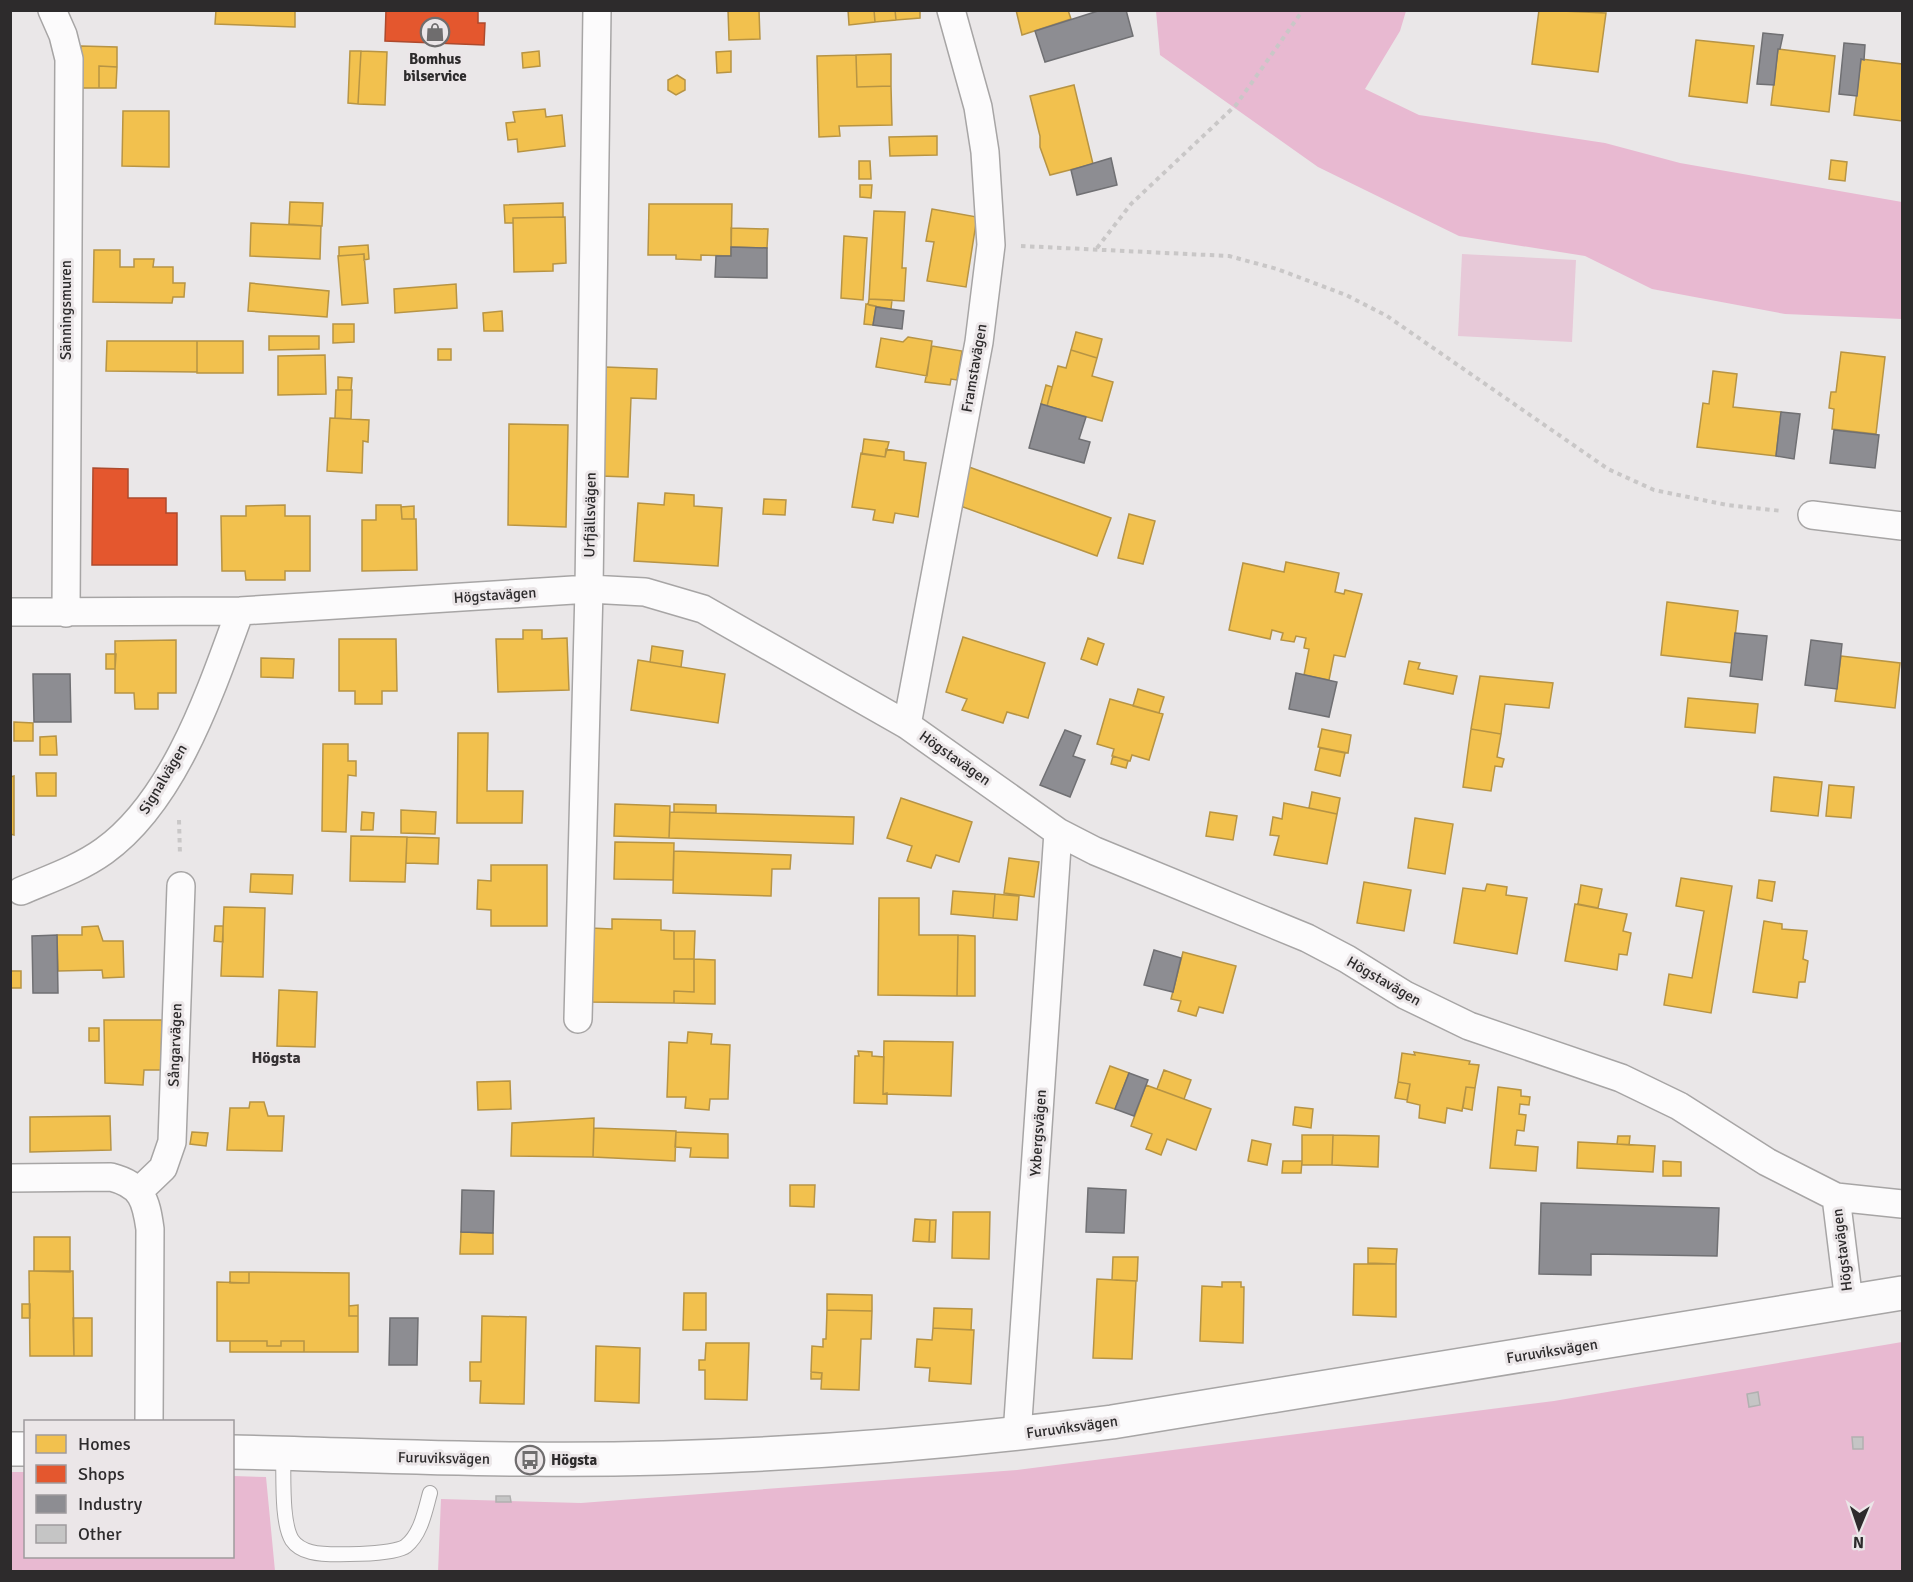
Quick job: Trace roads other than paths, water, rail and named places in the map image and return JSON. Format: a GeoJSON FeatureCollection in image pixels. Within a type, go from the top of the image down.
{"type":"FeatureCollection","features":[{"type":"Feature","properties":{"kind":"main road","name":"Furuviksvägen"},"geometry":{"type":"LineString","coordinates":[[234,1452],[530,1460],[849,1449],[1017,1435],[1133,1419],[1902,1293]]}},
{"type":"Feature","properties":{"kind":"street","name":"Sänningsmuren"},"geometry":{"type":"LineString","coordinates":[[52,10],[63,35],[69,59],[66,613]]}},
{"type":"Feature","properties":{"kind":"street","name":"Urfjällsvägen"},"geometry":{"type":"LineString","coordinates":[[578,1019],[589,589],[597,10]]}},
{"type":"Feature","properties":{"kind":"street","name":"Framstavägen"},"geometry":{"type":"LineString","coordinates":[[908,725],[979,342],[991,245],[985,152],[978,107],[951,10]]}},
{"type":"Feature","properties":{"kind":"street"},"geometry":{"type":"LineString","coordinates":[[1812,515],[1902,526]]}},
{"type":"Feature","properties":{"kind":"street","name":"Högstavägen"},"geometry":{"type":"LineString","coordinates":[[10,612],[240,611],[589,589],[645,592],[703,609],[908,725],[1058,832],[1095,851],[1307,938],[1405,995],[1469,1026],[1621,1078],[1679,1106],[1767,1162],[1836,1197],[1902,1204]]}},
{"type":"Feature","properties":{"kind":"street","name":"Signalvägen"},"geometry":{"type":"LineString","coordinates":[[21,891],[86,863],[103,852],[134,825],[150,804],[187,740],[213,685],[240,611]]}},
{"type":"Feature","properties":{"kind":"street","name":"Yxbergsvägen"},"geometry":{"type":"LineString","coordinates":[[1017,1435],[1058,832]]}},
{"type":"Feature","properties":{"kind":"street","name":"Sångarvägen"},"geometry":{"type":"LineString","coordinates":[[139,1191],[163,1168],[172,1142],[181,886]]}},
{"type":"Feature","properties":{"kind":"street"},"geometry":{"type":"LineString","coordinates":[[10,1178],[111,1177],[124,1180],[139,1191],[147,1208],[150,1229],[149,1420]]}},
{"type":"Feature","properties":{"kind":"street","name":"Högstavägen"},"geometry":{"type":"LineString","coordinates":[[1836,1197],[1849,1302]]}},
{"type":"Feature","properties":{"kind":"lane"},"geometry":{"type":"LineString","coordinates":[[283,1453],[286,1523],[291,1538],[299,1547],[312,1552],[391,1553],[405,1548],[415,1536],[430,1493]]}},
{"type":"Feature","properties":{"kind":"place","name":"Bomhus bilservice"},"geometry":{"type":"Point","coordinates":[435,32]}},
{"type":"Feature","properties":{"kind":"place","name":"Högsta"},"geometry":{"type":"Point","coordinates":[530,1460]}},
{"type":"Feature","properties":{"kind":"district","name":"Högsta"},"geometry":{"type":"Point","coordinates":[276,1058]}}]}
